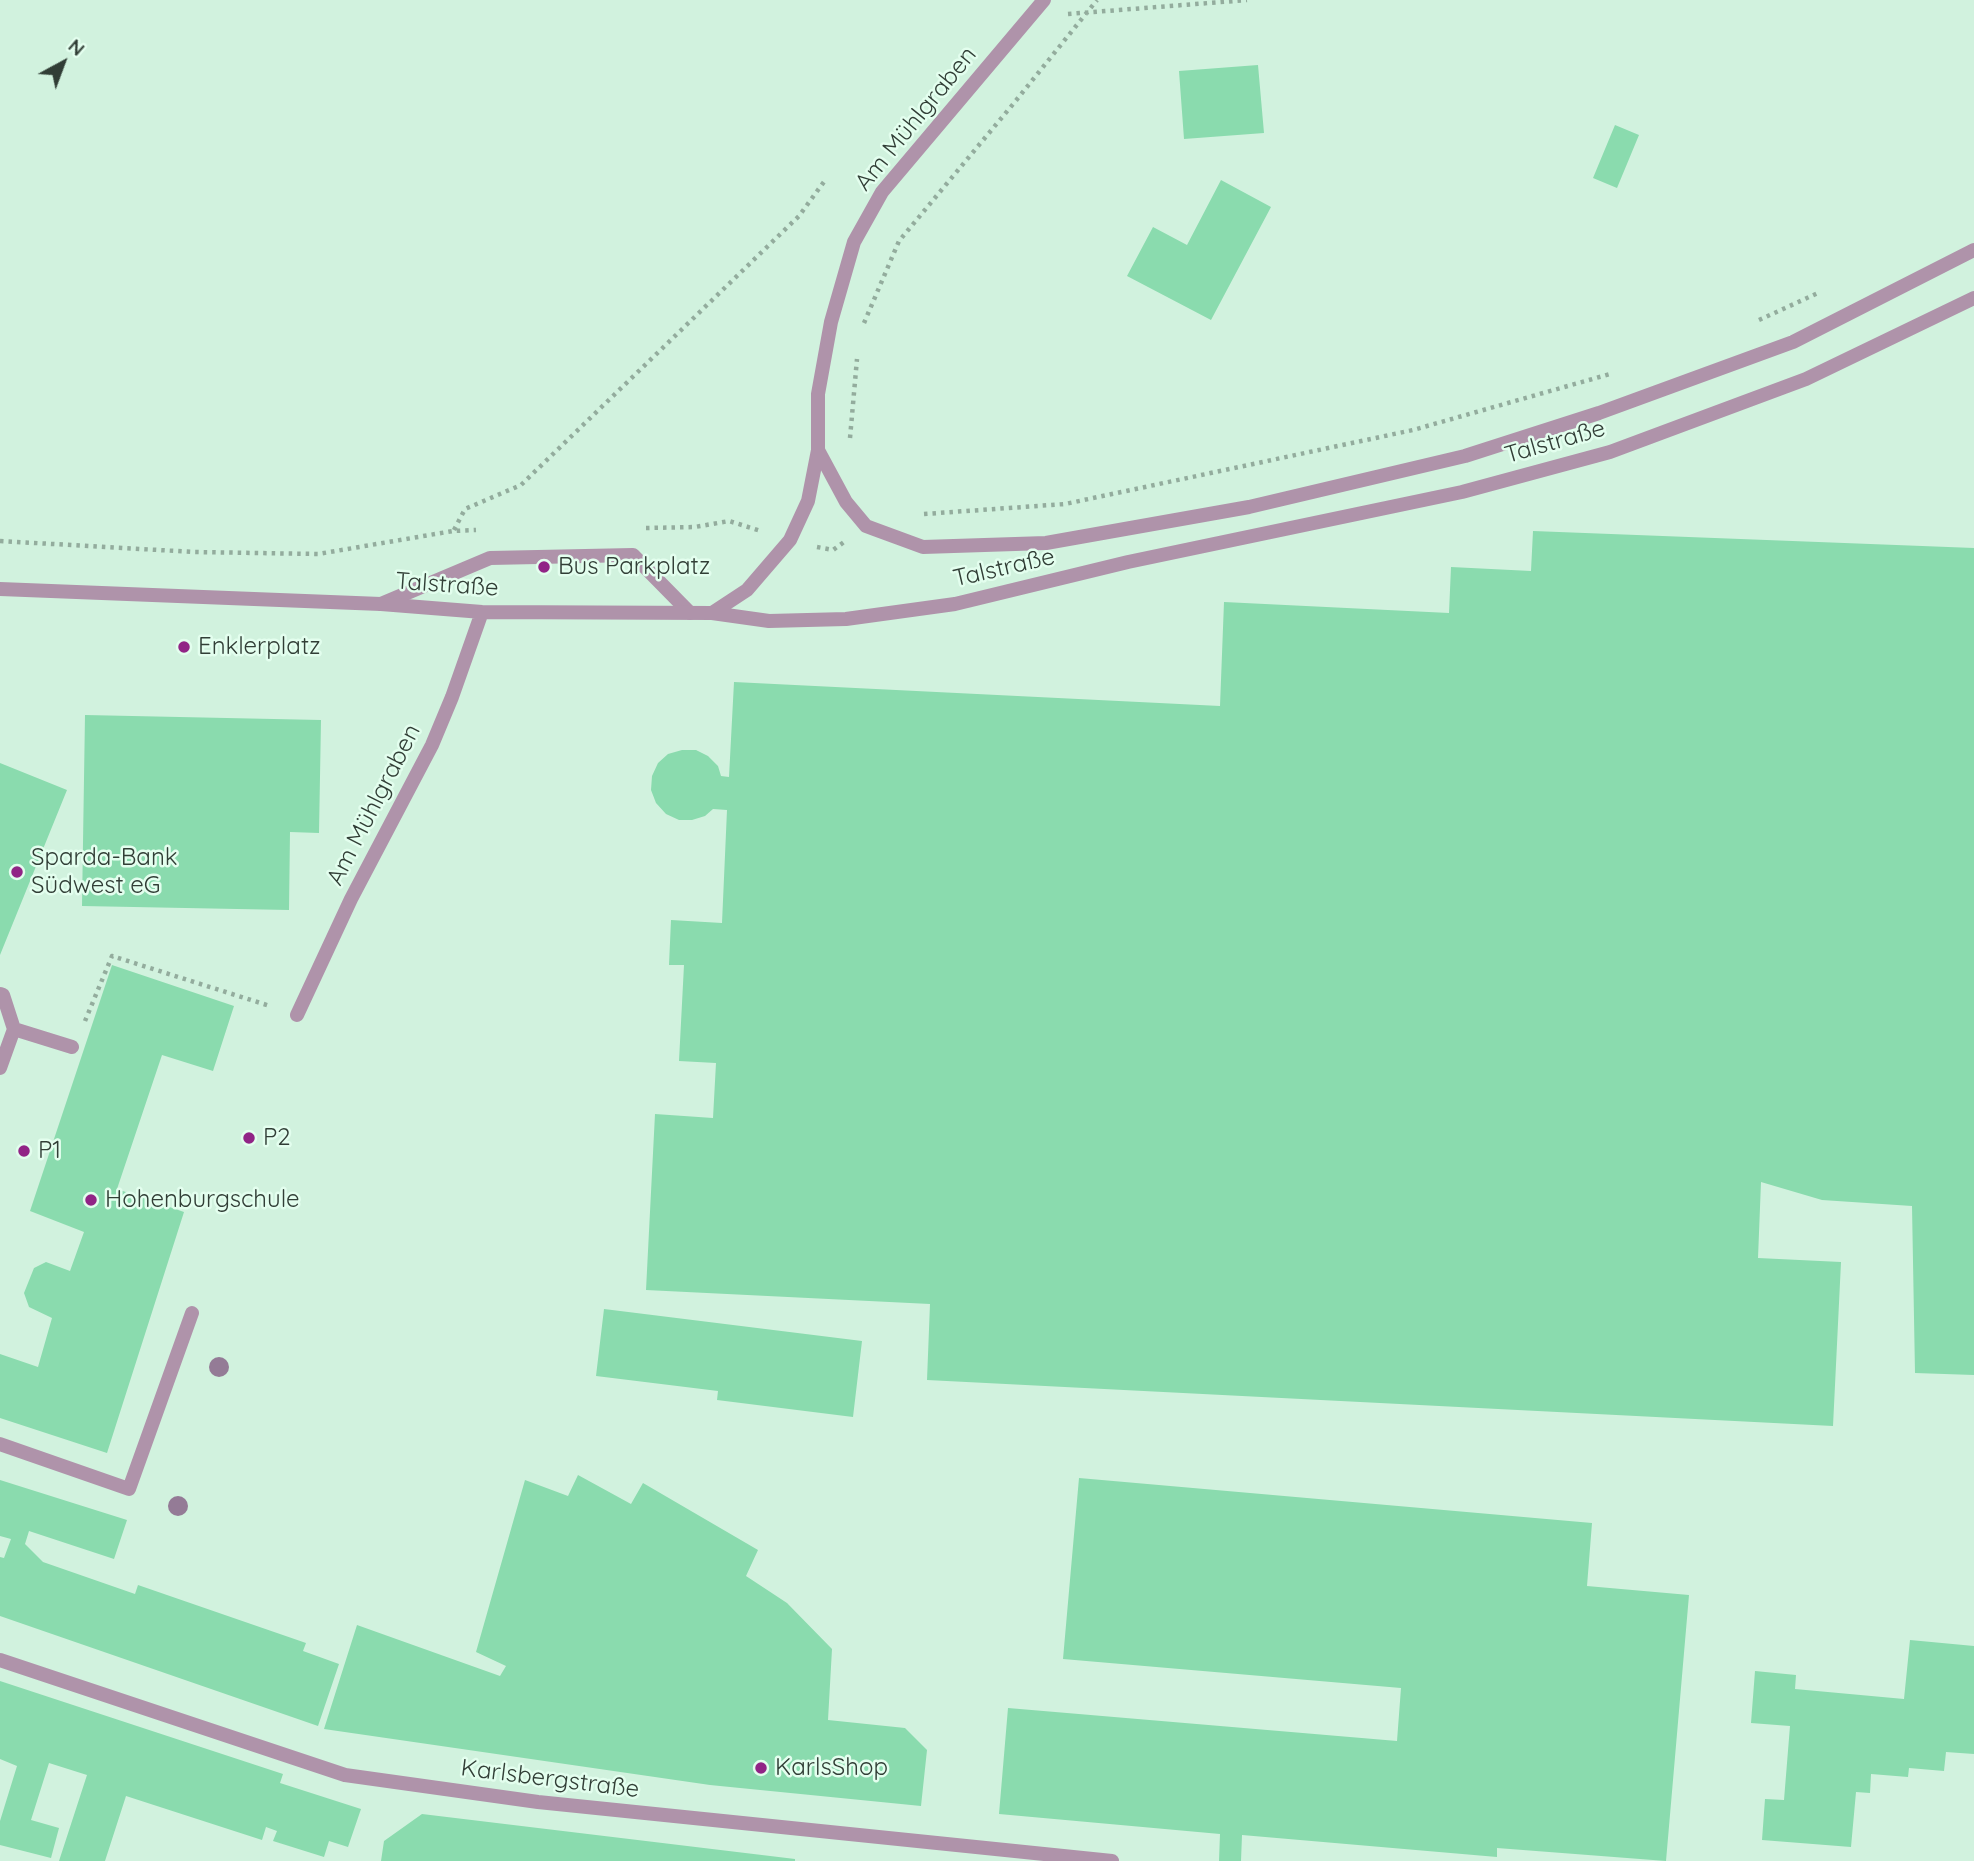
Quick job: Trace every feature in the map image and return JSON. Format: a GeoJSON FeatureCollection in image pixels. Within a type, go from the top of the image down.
{"type":"FeatureCollection","features":[{"type":"Feature","properties":{"kind":"street","name":"Am Mühlgraben"},"geometry":{"type":"LineString","coordinates":[[712,612],[747,590],[790,540],[808,501],[818,450],[818,394],[831,322],[854,242],[882,192],[1044,0]]}},
{"type":"Feature","properties":{"kind":"street","name":"Talstraße"},"geometry":{"type":"LineString","coordinates":[[818,450],[846,502],[866,526],[923,547],[1046,543],[1249,507],[1465,456],[1598,413],[1793,342],[1974,250]]}},
{"type":"Feature","properties":{"kind":"street","name":"Talstraße"},"geometry":{"type":"LineString","coordinates":[[0,589],[381,604],[482,612],[712,612],[769,621],[833,619],[955,604],[1128,562],[1462,492],[1610,452],[1806,379],[1974,298]]}},
{"type":"Feature","properties":{"kind":"street"},"geometry":{"type":"LineString","coordinates":[[381,604],[490,558],[633,555],[690,613]]}},
{"type":"Feature","properties":{"kind":"street","name":"Am Mühlgraben"},"geometry":{"type":"LineString","coordinates":[[298,1015],[351,899],[432,745],[482,612]]}},
{"type":"Feature","properties":{"kind":"street"},"geometry":{"type":"LineString","coordinates":[[0,994],[3,995],[14,1029],[0,1068]]}},
{"type":"Feature","properties":{"kind":"street"},"geometry":{"type":"LineString","coordinates":[[14,1029],[72,1047]]}},
{"type":"Feature","properties":{"kind":"street"},"geometry":{"type":"LineString","coordinates":[[0,1444],[129,1489],[192,1313]]}},
{"type":"Feature","properties":{"kind":"street","name":"Karlsbergstraße"},"geometry":{"type":"LineString","coordinates":[[0,1660],[345,1775],[538,1802],[1112,1861]]}},
{"type":"Feature","properties":{"kind":"path"},"geometry":{"type":"LineString","coordinates":[[859,335],[899,241],[1097,0]]}},
{"type":"Feature","properties":{"kind":"path"},"geometry":{"type":"LineString","coordinates":[[1029,17],[1247,0]]}},
{"type":"Feature","properties":{"kind":"path"},"geometry":{"type":"LineString","coordinates":[[453,531],[466,509],[521,485],[799,216],[826,179]]}},
{"type":"Feature","properties":{"kind":"path"},"geometry":{"type":"LineString","coordinates":[[1755,322],[1819,293]]}},
{"type":"Feature","properties":{"kind":"path"},"geometry":{"type":"LineString","coordinates":[[850,443],[858,349]]}},
{"type":"Feature","properties":{"kind":"path"},"geometry":{"type":"LineString","coordinates":[[918,515],[1065,503],[1413,430],[1612,374]]}},
{"type":"Feature","properties":{"kind":"path"},"geometry":{"type":"LineString","coordinates":[[0,541],[194,552],[318,554],[346,549]]}},
{"type":"Feature","properties":{"kind":"path"},"geometry":{"type":"LineString","coordinates":[[91,1009],[112,956],[298,1015]]}},
{"type":"Feature","properties":{"kind":"building"},"geometry":{"type":"Polygon","coordinates":[[[1258,65],[1264,133],[1184,139],[1179,71],[1258,65]]]}},
{"type":"Feature","properties":{"kind":"building"},"geometry":{"type":"Polygon","coordinates":[[[1615,125],[1639,135],[1617,188],[1593,178],[1615,125]]]}},
{"type":"Feature","properties":{"kind":"building"},"geometry":{"type":"Polygon","coordinates":[[[1221,180],[1271,207],[1211,320],[1127,276],[1153,227],[1187,245],[1221,180]]]}},
{"type":"Feature","properties":{"kind":"building"},"geometry":{"type":"Polygon","coordinates":[[[1533,531],[1974,548],[1974,1375],[1915,1373],[1912,1206],[1822,1200],[1761,1182],[1758,1258],[1841,1262],[1833,1426],[927,1380],[930,1304],[646,1290],[655,1114],[713,1118],[716,1063],[679,1061],[684,965],[669,965],[671,920],[722,923],[727,810],[713,809],[705,816],[679,820],[666,814],[656,803],[651,790],[652,776],[658,763],[668,754],[696,750],[708,756],[718,766],[721,776],[729,777],[734,682],[1220,706],[1224,602],[1449,613],[1451,567],[1531,571],[1533,531]]]}},
{"type":"Feature","properties":{"kind":"building"},"geometry":{"type":"Polygon","coordinates":[[[85,715],[321,720],[319,833],[290,832],[289,910],[82,906],[85,715]]]}},
{"type":"Feature","properties":{"kind":"building","name":"Sparda-Bank Südwest eG"},"geometry":{"type":"Polygon","coordinates":[[[0,763],[67,790],[0,955],[0,763]]]}},
{"type":"Feature","properties":{"kind":"building","name":"Hohenburgschule"},"geometry":{"type":"Polygon","coordinates":[[[112,965],[234,1006],[213,1071],[162,1055],[117,1189],[184,1212],[107,1453],[0,1418],[0,1354],[38,1367],[52,1318],[29,1307],[24,1293],[34,1268],[46,1262],[70,1271],[84,1232],[30,1211],[112,965]]]}},
{"type":"Feature","properties":{"kind":"building"},"geometry":{"type":"Polygon","coordinates":[[[604,1309],[862,1341],[853,1417],[717,1400],[718,1391],[596,1376],[604,1309]]]}},
{"type":"Feature","properties":{"kind":"building"},"geometry":{"type":"Polygon","coordinates":[[[578,1475],[631,1504],[643,1483],[758,1550],[746,1576],[787,1603],[832,1649],[828,1720],[905,1728],[927,1750],[921,1806],[710,1785],[324,1729],[357,1625],[500,1676],[506,1666],[476,1652],[525,1480],[568,1496],[578,1475]]]}},
{"type":"Feature","properties":{"kind":"building"},"geometry":{"type":"Polygon","coordinates":[[[1079,1478],[1592,1523],[1587,1586],[1689,1595],[1666,1861],[1497,1848],[1497,1857],[1242,1835],[1241,1861],[1219,1861],[1220,1834],[999,1814],[1008,1708],[1397,1741],[1401,1688],[1063,1659],[1079,1478]]]}},
{"type":"Feature","properties":{"kind":"building"},"geometry":{"type":"Polygon","coordinates":[[[0,1480],[127,1520],[114,1559],[29,1531],[25,1544],[43,1562],[135,1594],[138,1585],[306,1643],[303,1651],[339,1664],[318,1726],[0,1616],[0,1557],[4,1558],[11,1539],[0,1536],[0,1480]]]}},
{"type":"Feature","properties":{"kind":"building"},"geometry":{"type":"Polygon","coordinates":[[[1910,1640],[1974,1646],[1974,1754],[1946,1752],[1944,1771],[1909,1768],[1908,1777],[1871,1774],[1870,1793],[1856,1792],[1851,1847],[1762,1840],[1765,1799],[1784,1800],[1790,1726],[1751,1723],[1755,1671],[1796,1675],[1795,1689],[1904,1699],[1910,1640]]]}},
{"type":"Feature","properties":{"kind":"building"},"geometry":{"type":"Polygon","coordinates":[[[0,1681],[283,1774],[280,1783],[361,1809],[348,1847],[329,1841],[324,1857],[273,1841],[277,1831],[266,1827],[262,1840],[126,1796],[105,1861],[59,1861],[87,1775],[49,1763],[31,1820],[59,1828],[51,1858],[0,1845],[0,1821],[17,1766],[0,1759],[0,1681]]]}},
{"type":"Feature","properties":{"kind":"building"},"geometry":{"type":"Polygon","coordinates":[[[422,1814],[795,1861],[381,1861],[384,1841],[422,1814]]]}},
{"type":"Feature","properties":{"kind":"place","name":"Bus Parkplatz"},"geometry":{"type":"Point","coordinates":[544,567]}},
{"type":"Feature","properties":{"kind":"place","name":"Enklerplatz"},"geometry":{"type":"Point","coordinates":[184,647]}},
{"type":"Feature","properties":{"kind":"place","name":"Sparda-Bank Südwest eG"},"geometry":{"type":"Point","coordinates":[17,872]}},
{"type":"Feature","properties":{"kind":"place","name":"P2"},"geometry":{"type":"Point","coordinates":[249,1138]}},
{"type":"Feature","properties":{"kind":"place","name":"P1"},"geometry":{"type":"Point","coordinates":[24,1151]}},
{"type":"Feature","properties":{"kind":"place","name":"Hohenburgschule"},"geometry":{"type":"Point","coordinates":[91,1200]}},
{"type":"Feature","properties":{"kind":"place","name":"KarlsShop"},"geometry":{"type":"Point","coordinates":[761,1768]}}]}
